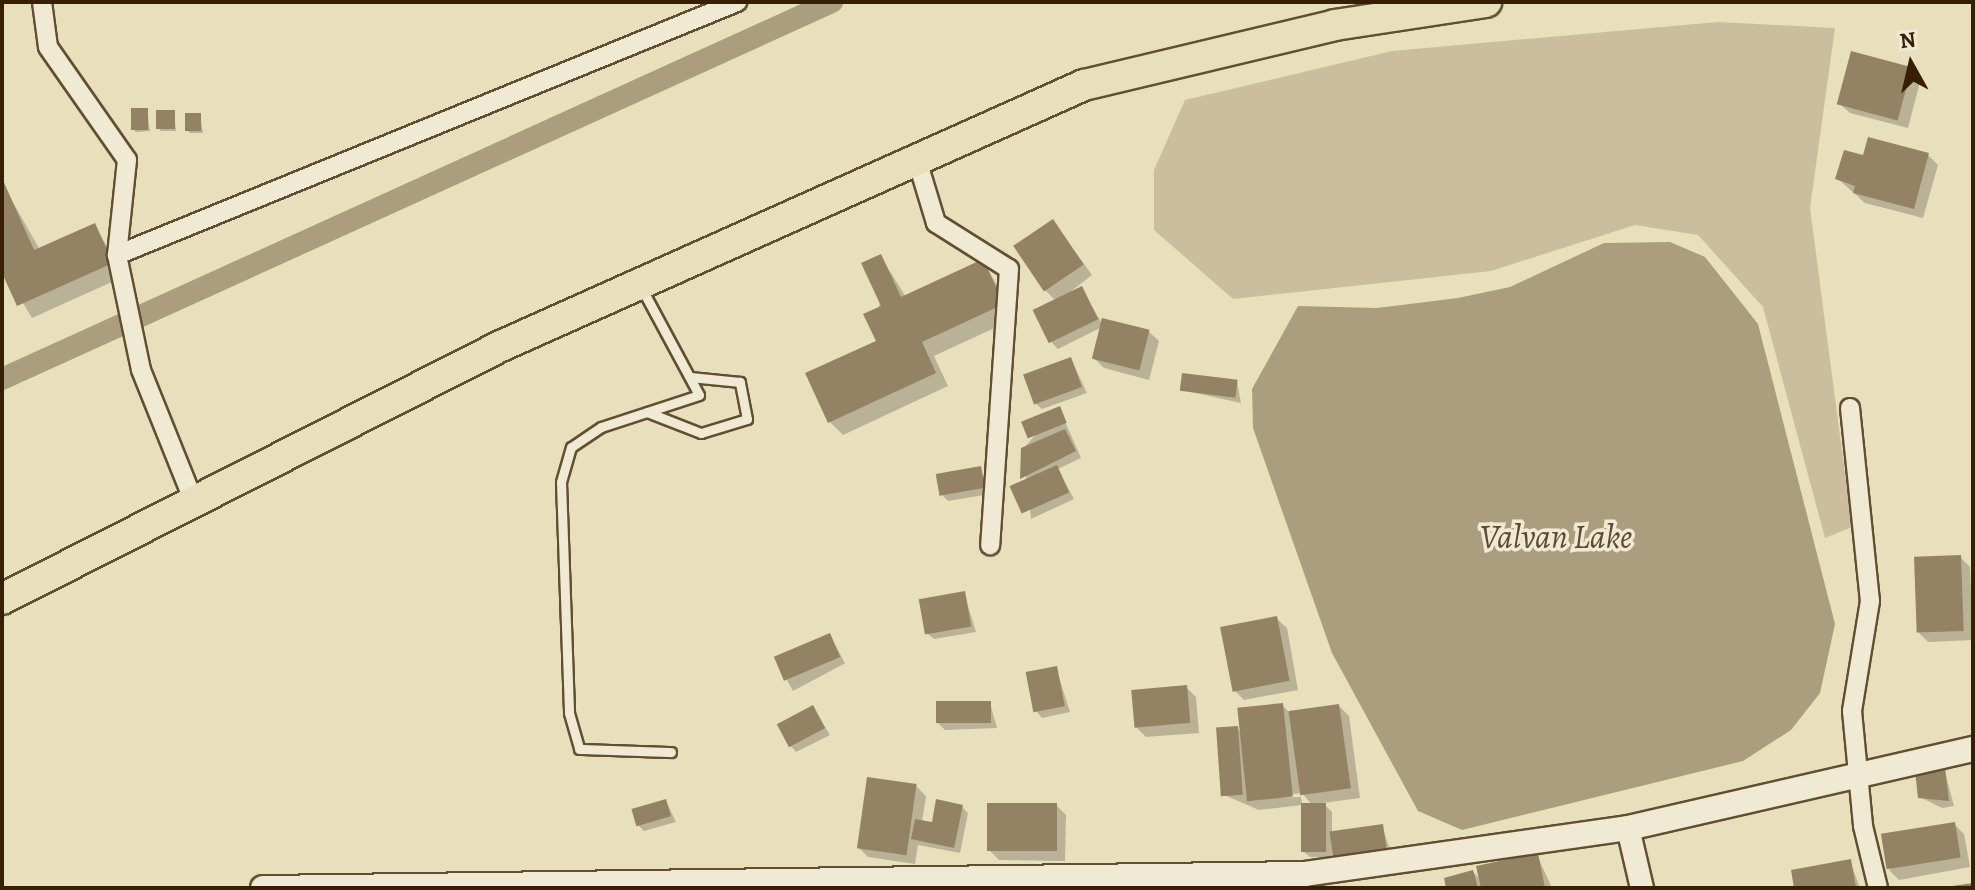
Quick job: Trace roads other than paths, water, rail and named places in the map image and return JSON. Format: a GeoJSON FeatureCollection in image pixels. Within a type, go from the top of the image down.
{"type":"FeatureCollection","features":[{"type":"Feature","properties":{"kind":"highway"},"geometry":{"type":"LineString","coordinates":[[2,599],[639,285],[1084,85],[1335,25],[1486,2]]}},
{"type":"Feature","properties":{"kind":"main road"},"geometry":{"type":"LineString","coordinates":[[263,888],[1305,874],[1628,828],[1973,749]]}},
{"type":"Feature","properties":{"kind":"street"},"geometry":{"type":"LineString","coordinates":[[42,2],[48,47],[127,160],[117,255],[141,370],[194,502]]}},
{"type":"Feature","properties":{"kind":"street"},"geometry":{"type":"LineString","coordinates":[[117,255],[737,2]]}},
{"type":"Feature","properties":{"kind":"street"},"geometry":{"type":"LineString","coordinates":[[917,160],[936,223],[1009,269],[990,545]]}},
{"type":"Feature","properties":{"kind":"street"},"geometry":{"type":"LineString","coordinates":[[1850,408],[1870,601],[1852,711],[1857,776],[1878,888]]}},
{"type":"Feature","properties":{"kind":"street"},"geometry":{"type":"LineString","coordinates":[[1628,828],[1642,888]]}},
{"type":"Feature","properties":{"kind":"lane"},"geometry":{"type":"LineString","coordinates":[[639,285],[699,395],[647,412],[571,447],[561,482],[569,713],[579,749],[671,752]]}},
{"type":"Feature","properties":{"kind":"lane"},"geometry":{"type":"LineString","coordinates":[[647,412],[701,433],[747,419],[740,382],[690,377]]}},
{"type":"Feature","properties":{"kind":"water","name":"Valvan Lake"},"geometry":{"type":"Polygon","coordinates":[[[1670,242],[1705,257],[1758,324],[1835,624],[1820,693],[1791,730],[1743,761],[1462,830],[1418,811],[1332,653],[1253,428],[1252,389],[1298,306],[1377,308],[1458,298],[1510,287],[1604,243],[1670,242]]]}},
{"type":"Feature","properties":{"kind":"waterway"},"geometry":{"type":"LineString","coordinates":[[2,379],[832,2]]}}]}
